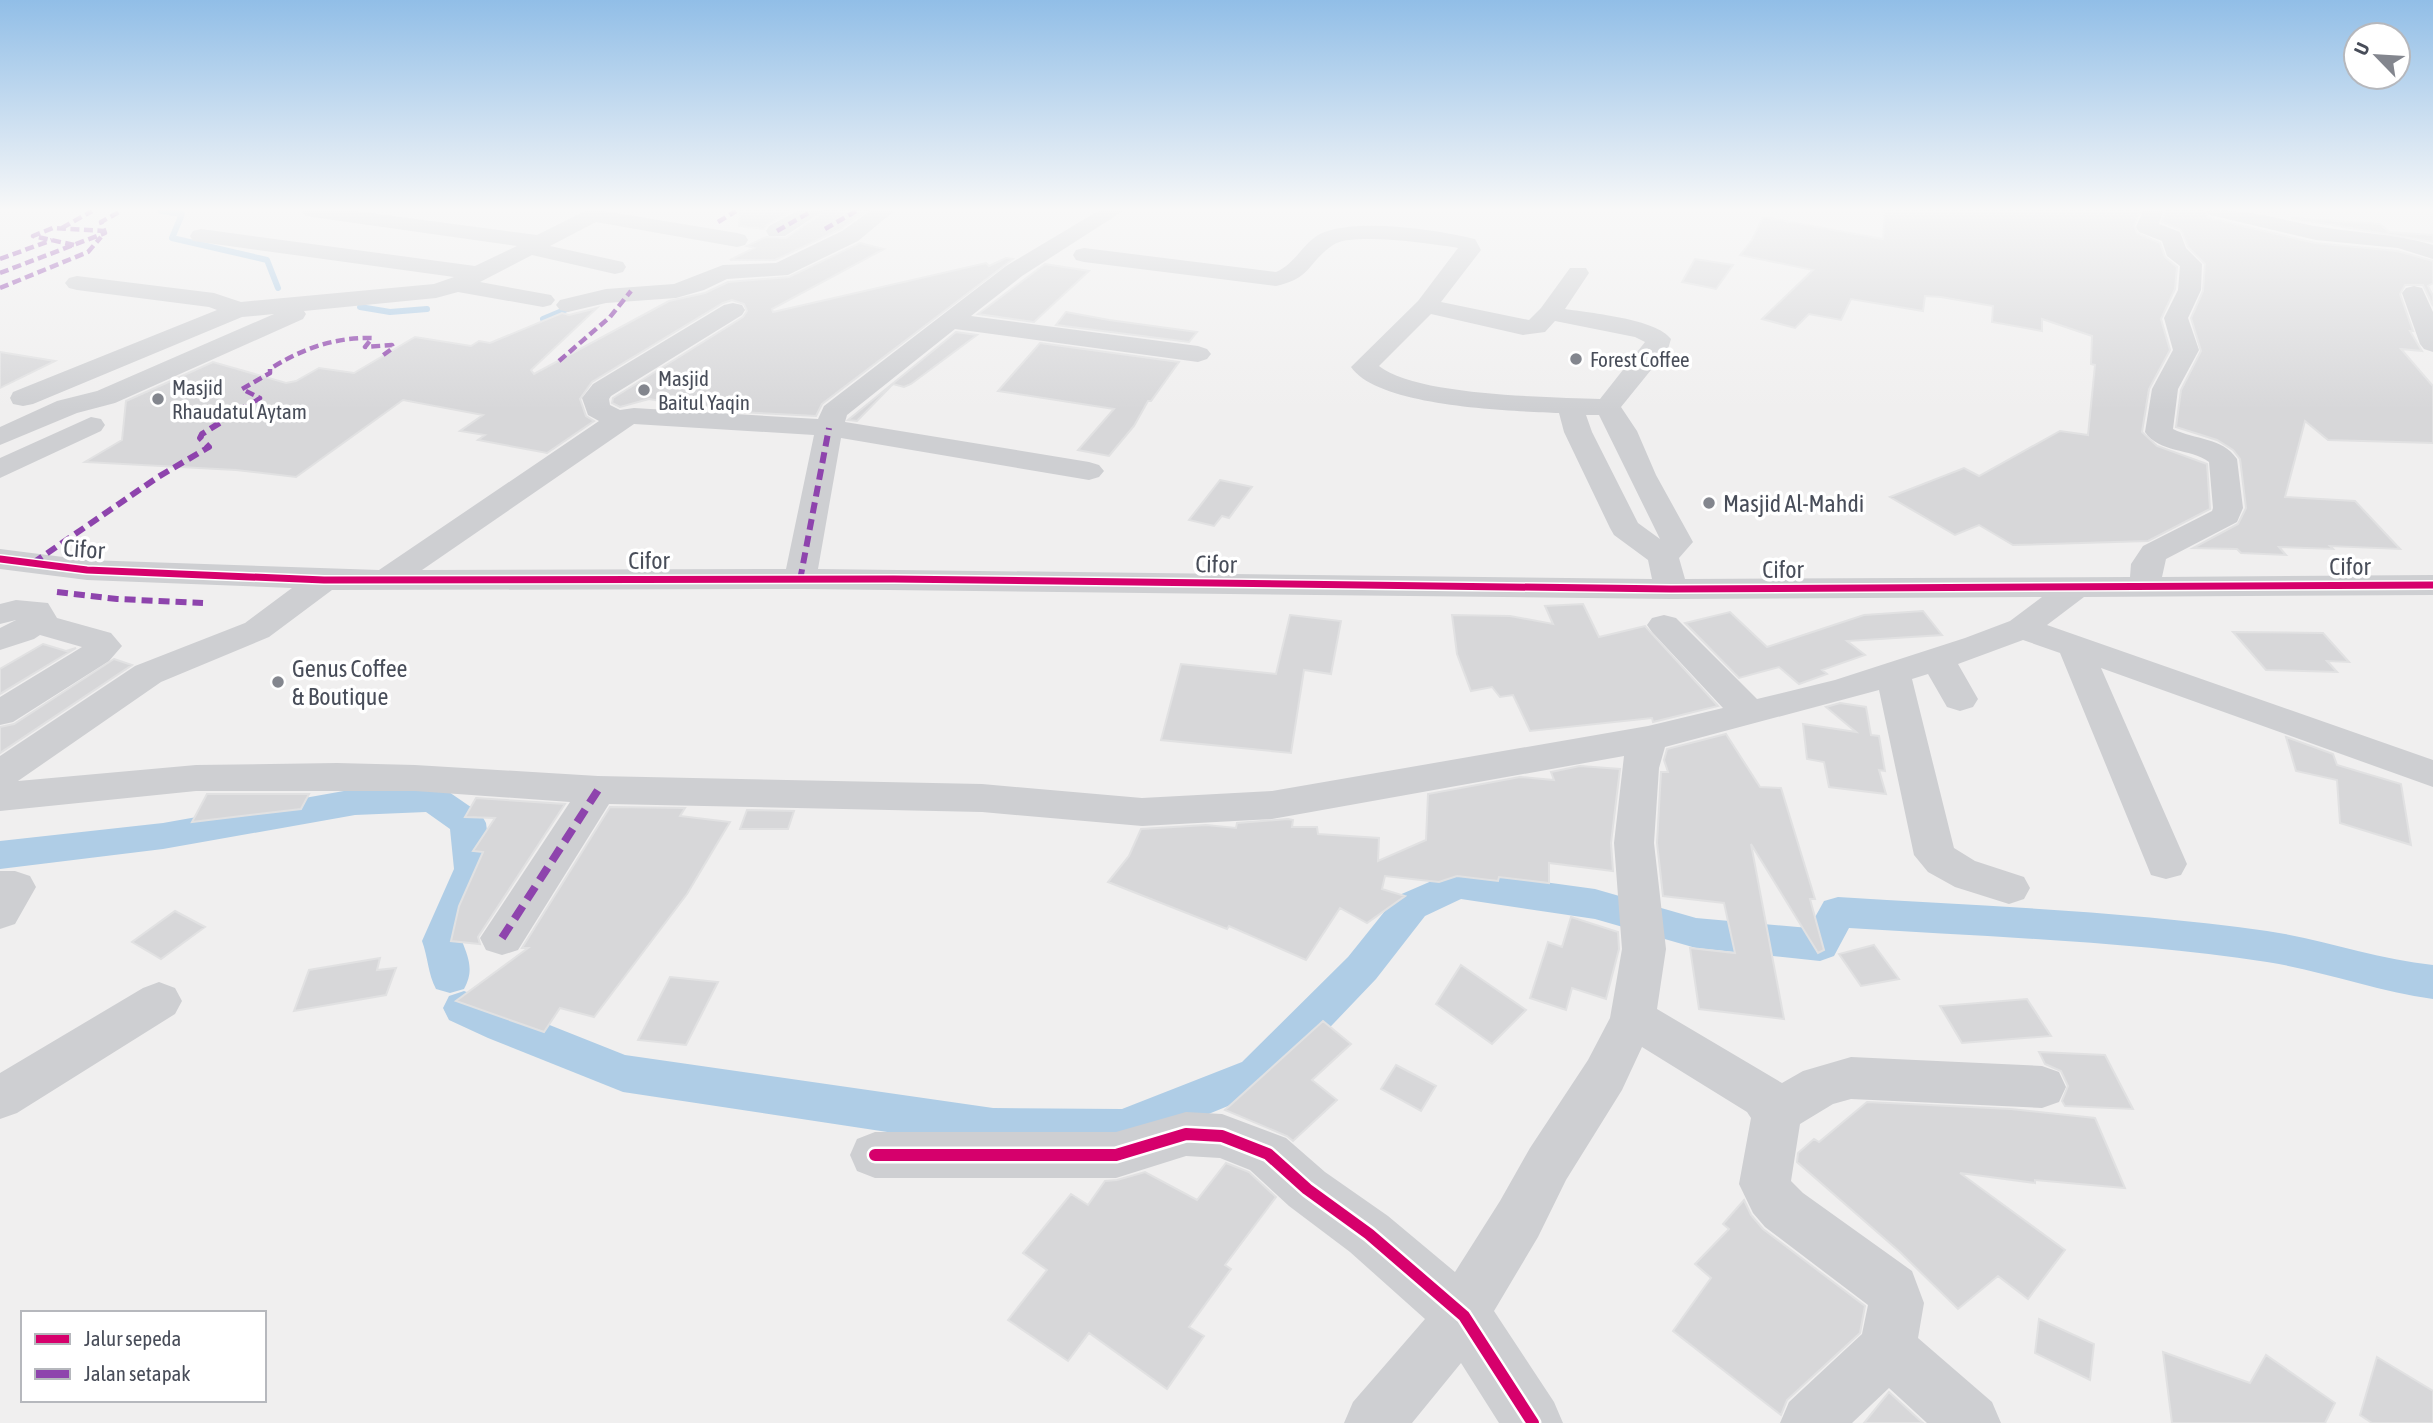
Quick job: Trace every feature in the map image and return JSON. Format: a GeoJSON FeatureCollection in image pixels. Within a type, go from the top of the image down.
{"type":"FeatureCollection","features":[{"type":"Feature","properties":{"kind":"street"},"geometry":{"type":"LineString","coordinates":[[22,398],[238,310],[436,291],[472,277]]}},
{"type":"Feature","properties":{"kind":"street"},"geometry":{"type":"LineString","coordinates":[[568,305],[606,296],[676,290],[712,277]]}},
{"type":"Feature","properties":{"kind":"street"},"geometry":{"type":"LineString","coordinates":[[800,580],[834,412],[1006,277]]}},
{"type":"Feature","properties":{"kind":"street"},"geometry":{"type":"LineString","coordinates":[[1263,277],[1282,277]]}},
{"type":"Feature","properties":{"kind":"street"},"geometry":{"type":"LineString","coordinates":[[1448,277],[1426,306],[1364,367],[1367,373],[1406,387],[1447,396],[1570,407],[1607,407]]}},
{"type":"Feature","properties":{"kind":"street"},"geometry":{"type":"LineString","coordinates":[[1426,306],[1523,328],[1536,327],[1550,313],[1575,277]]}},
{"type":"Feature","properties":{"kind":"street"},"geometry":{"type":"LineString","coordinates":[[2145,587],[2147,564],[2154,554],[2226,516],[2228,508],[2223,459],[2220,455],[2166,437],[2159,432],[2165,389],[2186,351],[2187,345],[2176,320],[2178,309],[2188,297],[2191,277]]}},
{"type":"Feature","properties":{"kind":"street"},"geometry":{"type":"LineString","coordinates":[[77,283],[214,300],[238,310]]}},
{"type":"Feature","properties":{"kind":"street"},"geometry":{"type":"LineString","coordinates":[[457,285],[544,300]]}},
{"type":"Feature","properties":{"kind":"street"},"geometry":{"type":"LineString","coordinates":[[2414,293],[2433,344]]}},
{"type":"Feature","properties":{"kind":"street"},"geometry":{"type":"LineString","coordinates":[[3,449],[83,414],[106,397],[314,304]]}},
{"type":"Feature","properties":{"kind":"street"},"geometry":{"type":"LineString","coordinates":[[617,420],[598,409],[595,404],[595,398],[602,390],[733,310]]}},
{"type":"Feature","properties":{"kind":"street"},"geometry":{"type":"LineString","coordinates":[[1550,313],[1642,331],[1658,338],[1655,349],[1607,407]]}},
{"type":"Feature","properties":{"kind":"street"},"geometry":{"type":"LineString","coordinates":[[950,321],[1198,354]]}},
{"type":"Feature","properties":{"kind":"street"},"geometry":{"type":"LineString","coordinates":[[1570,407],[1578,432],[1625,528],[1662,556],[1671,589]]}},
{"type":"Feature","properties":{"kind":"street"},"geometry":{"type":"LineString","coordinates":[[1607,407],[1626,435],[1635,463],[1676,542],[1662,556]]}},
{"type":"Feature","properties":{"kind":"street"},"geometry":{"type":"LineString","coordinates":[[388,579],[517,493],[617,420],[634,416],[829,428],[1089,471]]}},
{"type":"Feature","properties":{"kind":"street"},"geometry":{"type":"LineString","coordinates":[[3,449],[91,425]]}},
{"type":"Feature","properties":{"kind":"street","name":"Cifor"},"geometry":{"type":"LineString","coordinates":[[0,559],[87,570],[324,580],[894,579],[1671,589],[2433,585]]}},
{"type":"Feature","properties":{"kind":"street"},"geometry":{"type":"LineString","coordinates":[[0,639],[87,570]]}},
{"type":"Feature","properties":{"kind":"street"},"geometry":{"type":"LineString","coordinates":[[0,775],[148,674],[230,643],[257,629],[324,580]]}},
{"type":"Feature","properties":{"kind":"street"},"geometry":{"type":"LineString","coordinates":[[0,797],[196,778],[263,776],[415,778],[598,790],[982,798],[1142,812],[1272,805],[1648,739],[1750,714],[1893,675],[2022,628],[2077,586]]}},
{"type":"Feature","properties":{"kind":"street"},"geometry":{"type":"LineString","coordinates":[[0,713],[105,646],[31,616]]}},
{"type":"Feature","properties":{"kind":"street"},"geometry":{"type":"LineString","coordinates":[[1664,625],[1750,714]]}},
{"type":"Feature","properties":{"kind":"street"},"geometry":{"type":"LineString","coordinates":[[2022,628],[2433,774]]}},
{"type":"Feature","properties":{"kind":"street"},"geometry":{"type":"LineString","coordinates":[[2074,646],[2166,864]]}},
{"type":"Feature","properties":{"kind":"street"},"geometry":{"type":"LineString","coordinates":[[1937,659],[1960,699]]}},
{"type":"Feature","properties":{"kind":"street"},"geometry":{"type":"LineString","coordinates":[[1893,675],[1935,855],[1943,863],[1968,875],[2009,888]]}},
{"type":"Feature","properties":{"kind":"street"},"geometry":{"type":"LineString","coordinates":[[1374,1423],[1464,1316],[1476,1288],[1519,1219],[1548,1164],[1605,1075],[1633,1018],[1644,949],[1634,843],[1640,768],[1648,739]]}},
{"type":"Feature","properties":{"kind":"street"},"geometry":{"type":"LineString","coordinates":[[502,938],[598,790]]}},
{"type":"Feature","properties":{"kind":"street"},"geometry":{"type":"LineString","coordinates":[[0,887],[15,887],[0,912]]}},
{"type":"Feature","properties":{"kind":"street"},"geometry":{"type":"LineString","coordinates":[[0,1098],[159,1001]]}},
{"type":"Feature","properties":{"kind":"street"},"geometry":{"type":"LineString","coordinates":[[1633,1018],[1764,1097],[1777,1112]]}},
{"type":"Feature","properties":{"kind":"street"},"geometry":{"type":"LineString","coordinates":[[1810,1423],[1888,1349],[1896,1303],[1893,1290],[1784,1210],[1771,1196],[1765,1184],[1777,1112],[1820,1086],[1851,1078],[2042,1087]]}},
{"type":"Feature","properties":{"kind":"street"},"geometry":{"type":"LineString","coordinates":[[875,1155],[1116,1155],[1186,1134],[1222,1136],[1268,1154],[1307,1189],[1369,1234],[1464,1316],[1533,1423]]}},
{"type":"Feature","properties":{"kind":"street"},"geometry":{"type":"LineString","coordinates":[[1888,1349],[1971,1423]]}},
{"type":"Feature","properties":{"kind":"building"},"geometry":{"type":"Polygon","coordinates":[[[831,277],[772,309],[773,312],[923,277],[989,277],[822,404],[816,416],[721,411],[649,399],[620,407],[612,403],[613,398],[743,317],[747,311],[744,304],[732,300],[592,382],[580,399],[586,416],[594,421],[547,453],[478,440],[485,435],[460,431],[483,415],[403,400],[296,477],[236,470],[85,462],[122,440],[126,401],[213,362],[286,383],[296,381],[319,368],[354,373],[415,337],[471,346],[479,341],[490,343],[562,313],[569,315],[597,308],[531,370],[534,374],[669,301],[705,293],[728,282],[831,277]]]}},
{"type":"Feature","properties":{"kind":"building"},"geometry":{"type":"Polygon","coordinates":[[[1027,277],[1082,277],[1034,322],[978,314],[1027,277]]]}},
{"type":"Feature","properties":{"kind":"building"},"geometry":{"type":"Polygon","coordinates":[[[1685,277],[1724,277],[1716,289],[1682,282],[1685,277]]]}},
{"type":"Feature","properties":{"kind":"building"},"geometry":{"type":"Polygon","coordinates":[[[1805,277],[2176,277],[2175,289],[2161,319],[2170,350],[2149,389],[2142,432],[2157,446],[2207,464],[2210,509],[2148,541],[2013,545],[1979,525],[1955,535],[1890,497],[1964,468],[1979,476],[2060,431],[2088,435],[2095,365],[2091,364],[2092,336],[2042,319],[2042,331],[1992,322],[1993,306],[1925,296],[1923,311],[1851,299],[1841,320],[1809,314],[1795,328],[1762,319],[1805,277]]]}},
{"type":"Feature","properties":{"kind":"building"},"geometry":{"type":"Polygon","coordinates":[[[2204,277],[2433,277],[2433,283],[2428,286],[2433,296],[2433,306],[2423,285],[2405,285],[2400,294],[2413,331],[2410,331],[2422,351],[2401,349],[2433,386],[2433,443],[2328,440],[2305,421],[2285,497],[2355,501],[2400,549],[2279,547],[2286,555],[2241,553],[2237,549],[2193,548],[2238,524],[2246,508],[2240,459],[2233,450],[2217,440],[2176,427],[2181,390],[2201,351],[2191,318],[2203,291],[2204,277]]]}},
{"type":"Feature","properties":{"kind":"building"},"geometry":{"type":"Polygon","coordinates":[[[1066,312],[1197,332],[1189,342],[1056,325],[1066,312]]]}},
{"type":"Feature","properties":{"kind":"building"},"geometry":{"type":"Polygon","coordinates":[[[956,332],[977,335],[911,384],[904,387],[893,384],[857,421],[848,420],[956,332]]]}},
{"type":"Feature","properties":{"kind":"building"},"geometry":{"type":"Polygon","coordinates":[[[1040,343],[1179,362],[1151,401],[1148,401],[1134,426],[1109,456],[1078,450],[1114,409],[998,391],[1040,343]]]}},
{"type":"Feature","properties":{"kind":"building"},"geometry":{"type":"Polygon","coordinates":[[[0,352],[55,361],[0,388],[0,352]]]}},
{"type":"Feature","properties":{"kind":"building"},"geometry":{"type":"Polygon","coordinates":[[[1220,480],[1252,487],[1229,518],[1222,516],[1214,526],[1189,520],[1220,480]]]}},
{"type":"Feature","properties":{"kind":"building"},"geometry":{"type":"Polygon","coordinates":[[[1583,604],[1599,637],[1645,626],[1718,706],[1653,722],[1652,718],[1530,731],[1513,695],[1500,697],[1492,687],[1471,691],[1457,654],[1452,615],[1510,616],[1553,624],[1545,606],[1583,604]]]}},
{"type":"Feature","properties":{"kind":"building"},"geometry":{"type":"Polygon","coordinates":[[[1923,611],[1942,635],[1847,641],[1865,655],[1822,670],[1827,674],[1799,684],[1779,667],[1739,678],[1685,623],[1730,612],[1767,647],[1864,615],[1923,611]]]}},
{"type":"Feature","properties":{"kind":"building"},"geometry":{"type":"Polygon","coordinates":[[[1290,615],[1341,621],[1331,674],[1304,670],[1291,753],[1161,740],[1181,664],[1276,674],[1290,615]]]}},
{"type":"Feature","properties":{"kind":"building"},"geometry":{"type":"Polygon","coordinates":[[[2233,632],[2323,633],[2349,662],[2327,661],[2337,672],[2266,670],[2233,632]]]}},
{"type":"Feature","properties":{"kind":"building"},"geometry":{"type":"Polygon","coordinates":[[[43,644],[66,651],[76,648],[0,694],[0,669],[43,644]]]}},
{"type":"Feature","properties":{"kind":"building"},"geometry":{"type":"Polygon","coordinates":[[[114,659],[132,665],[0,753],[0,727],[14,724],[114,659]]]}},
{"type":"Feature","properties":{"kind":"building"},"geometry":{"type":"Polygon","coordinates":[[[1840,703],[1866,707],[1871,735],[1879,736],[1885,771],[1879,770],[1886,794],[1829,787],[1824,762],[1807,759],[1803,724],[1856,732],[1826,707],[1840,703]]]}},
{"type":"Feature","properties":{"kind":"building"},"geometry":{"type":"Polygon","coordinates":[[[1726,734],[1760,787],[1781,788],[1815,899],[1810,899],[1824,950],[1818,953],[1751,844],[1784,1019],[1699,1009],[1690,948],[1735,953],[1724,903],[1663,896],[1657,843],[1661,772],[1668,772],[1664,760],[1667,749],[1726,734]]]}},
{"type":"Feature","properties":{"kind":"building"},"geometry":{"type":"Polygon","coordinates":[[[2286,737],[2333,754],[2337,765],[2401,784],[2411,845],[2340,823],[2337,780],[2296,771],[2286,737]]]}},
{"type":"Feature","properties":{"kind":"building"},"geometry":{"type":"Polygon","coordinates":[[[1580,766],[1620,769],[1611,843],[1613,871],[1549,863],[1549,883],[1499,877],[1498,881],[1457,876],[1439,882],[1385,876],[1382,889],[1405,896],[1367,923],[1340,908],[1306,960],[1229,926],[1227,929],[1108,882],[1129,856],[1141,829],[1206,825],[1236,828],[1237,823],[1288,819],[1293,820],[1292,827],[1317,827],[1318,834],[1379,838],[1378,861],[1426,840],[1428,794],[1520,777],[1554,780],[1551,772],[1580,766]]]}},
{"type":"Feature","properties":{"kind":"building"},"geometry":{"type":"Polygon","coordinates":[[[207,794],[309,794],[301,809],[192,822],[207,794]]]}},
{"type":"Feature","properties":{"kind":"building"},"geometry":{"type":"Polygon","coordinates":[[[476,798],[565,804],[478,937],[480,944],[451,941],[459,906],[483,852],[473,851],[495,818],[465,817],[476,798]]]}},
{"type":"Feature","properties":{"kind":"building"},"geometry":{"type":"Polygon","coordinates":[[[610,807],[685,808],[680,816],[730,822],[687,894],[594,1017],[560,1008],[544,1032],[456,1001],[528,948],[522,948],[610,807]]]}},
{"type":"Feature","properties":{"kind":"building"},"geometry":{"type":"Polygon","coordinates":[[[747,810],[794,811],[788,829],[740,829],[747,810]]]}},
{"type":"Feature","properties":{"kind":"building"},"geometry":{"type":"Polygon","coordinates":[[[175,911],[205,927],[161,959],[132,942],[175,911]]]}},
{"type":"Feature","properties":{"kind":"building"},"geometry":{"type":"Polygon","coordinates":[[[1571,917],[1618,932],[1619,949],[1606,999],[1572,988],[1566,1010],[1530,998],[1548,942],[1562,947],[1571,917]]]}},
{"type":"Feature","properties":{"kind":"building"},"geometry":{"type":"Polygon","coordinates":[[[1874,945],[1899,979],[1861,986],[1839,954],[1874,945]]]}},
{"type":"Feature","properties":{"kind":"building"},"geometry":{"type":"Polygon","coordinates":[[[380,958],[377,970],[396,968],[386,995],[294,1011],[309,970],[380,958]]]}},
{"type":"Feature","properties":{"kind":"building"},"geometry":{"type":"Polygon","coordinates":[[[1461,965],[1526,1010],[1492,1044],[1436,1004],[1461,965]]]}},
{"type":"Feature","properties":{"kind":"building"},"geometry":{"type":"Polygon","coordinates":[[[670,977],[718,982],[686,1045],[638,1040],[670,977]]]}},
{"type":"Feature","properties":{"kind":"building"},"geometry":{"type":"Polygon","coordinates":[[[2027,999],[2051,1036],[1962,1043],[1940,1006],[2027,999]]]}},
{"type":"Feature","properties":{"kind":"building"},"geometry":{"type":"Polygon","coordinates":[[[1323,1021],[1351,1044],[1312,1080],[1337,1100],[1293,1141],[1225,1110],[1323,1021]]]}},
{"type":"Feature","properties":{"kind":"building"},"geometry":{"type":"Polygon","coordinates":[[[2039,1052],[2105,1055],[2133,1109],[2065,1106],[2062,1101],[2068,1086],[2061,1071],[2045,1064],[2039,1052]]]}},
{"type":"Feature","properties":{"kind":"building"},"geometry":{"type":"Polygon","coordinates":[[[1396,1065],[1436,1086],[1421,1111],[1381,1089],[1396,1065]]]}},
{"type":"Feature","properties":{"kind":"building"},"geometry":{"type":"Polygon","coordinates":[[[1867,1102],[2011,1109],[2095,1118],[2125,1188],[2035,1180],[2035,1183],[1960,1173],[2065,1250],[2028,1299],[1998,1276],[1958,1309],[1900,1252],[1797,1162],[1798,1153],[1814,1139],[1819,1142],[1867,1102]]]}},
{"type":"Feature","properties":{"kind":"building"},"geometry":{"type":"Polygon","coordinates":[[[1226,1163],[1249,1172],[1276,1197],[1225,1265],[1231,1269],[1189,1327],[1204,1336],[1167,1389],[1089,1333],[1068,1361],[1008,1320],[1047,1270],[1023,1253],[1071,1194],[1088,1205],[1105,1181],[1145,1172],[1197,1200],[1226,1163]]]}},
{"type":"Feature","properties":{"kind":"building"},"geometry":{"type":"Polygon","coordinates":[[[1744,1200],[1751,1215],[1763,1229],[1865,1306],[1860,1333],[1787,1400],[1781,1415],[1673,1331],[1711,1278],[1695,1264],[1729,1229],[1723,1224],[1744,1200]]]}},
{"type":"Feature","properties":{"kind":"building"},"geometry":{"type":"Polygon","coordinates":[[[2039,1319],[2094,1344],[2090,1380],[2035,1353],[2039,1319]]]}},
{"type":"Feature","properties":{"kind":"building"},"geometry":{"type":"Polygon","coordinates":[[[2163,1352],[2250,1383],[2266,1355],[2335,1403],[2325,1423],[2172,1423],[2163,1352]]]}},
{"type":"Feature","properties":{"kind":"building"},"geometry":{"type":"Polygon","coordinates":[[[2377,1357],[2433,1391],[2433,1423],[2372,1423],[2360,1415],[2377,1357]]]}},
{"type":"Feature","properties":{"kind":"building"},"geometry":{"type":"Polygon","coordinates":[[[1889,1392],[1923,1423],[1864,1423],[1889,1392]]]}},
{"type":"Feature","properties":{"kind":"waterway"},"geometry":{"type":"LineString","coordinates":[[274,277],[278,288]]}},
{"type":"Feature","properties":{"kind":"waterway"},"geometry":{"type":"LineString","coordinates":[[543,319],[574,306]]}},
{"type":"Feature","properties":{"kind":"waterway"},"geometry":{"type":"LineString","coordinates":[[360,307],[390,312],[427,309]]}},
{"type":"Feature","properties":{"kind":"waterway"},"geometry":{"type":"LineString","coordinates":[[0,855],[163,836],[355,802],[433,799],[468,823],[473,869],[442,941],[450,963],[450,977]]}},
{"type":"Feature","properties":{"kind":"waterway"},"geometry":{"type":"LineString","coordinates":[[464,1008],[623,1073],[993,1128],[1123,1129],[1257,1075],[1362,968],[1411,906],[1457,884],[1595,904],[1696,933],[1820,945],[1838,912],[2174,934],[2271,947],[2393,977],[2433,982]]}},
{"type":"Feature","properties":{"kind":"marked path"},"geometry":{"type":"LineString","coordinates":[[0,288],[26,277]]}},
{"type":"Feature","properties":{"kind":"marked path"},"geometry":{"type":"LineString","coordinates":[[559,361],[610,317],[631,291]]}},
{"type":"Feature","properties":{"kind":"marked path"},"geometry":{"type":"LineString","coordinates":[[33,563],[158,477],[209,447],[200,438],[202,434],[260,398],[242,389],[270,373],[270,369],[280,362],[318,345],[359,338],[372,338],[365,347],[392,345],[393,348],[382,356]]}},
{"type":"Feature","properties":{"kind":"marked path"},"geometry":{"type":"LineString","coordinates":[[800,580],[829,428]]}},
{"type":"Feature","properties":{"kind":"marked path"},"geometry":{"type":"LineString","coordinates":[[57,592],[117,599],[203,603]]}},
{"type":"Feature","properties":{"kind":"marked path"},"geometry":{"type":"LineString","coordinates":[[502,938],[598,790]]}},
{"type":"Feature","properties":{"kind":"cycle path"},"geometry":{"type":"LineString","coordinates":[[0,559],[87,570],[324,580],[894,579],[1671,589],[2433,585]]}},
{"type":"Feature","properties":{"kind":"cycle path"},"geometry":{"type":"LineString","coordinates":[[875,1155],[1116,1155],[1186,1134],[1222,1136],[1268,1154],[1307,1189],[1369,1234],[1464,1316],[1533,1423]]}},
{"type":"Feature","properties":{"kind":"place","name":"Forest Coffee"},"geometry":{"type":"Point","coordinates":[1576,359]}},
{"type":"Feature","properties":{"kind":"place","name":"Masjid Baitul Yaqin"},"geometry":{"type":"Point","coordinates":[644,390]}},
{"type":"Feature","properties":{"kind":"place","name":"Masjid Rhaudatul Aytam"},"geometry":{"type":"Point","coordinates":[158,399]}},
{"type":"Feature","properties":{"kind":"place","name":"Masjid Al-Mahdi"},"geometry":{"type":"Point","coordinates":[1709,503]}},
{"type":"Feature","properties":{"kind":"place","name":"Genus Coffee & Boutique"},"geometry":{"type":"Point","coordinates":[278,682]}}]}
